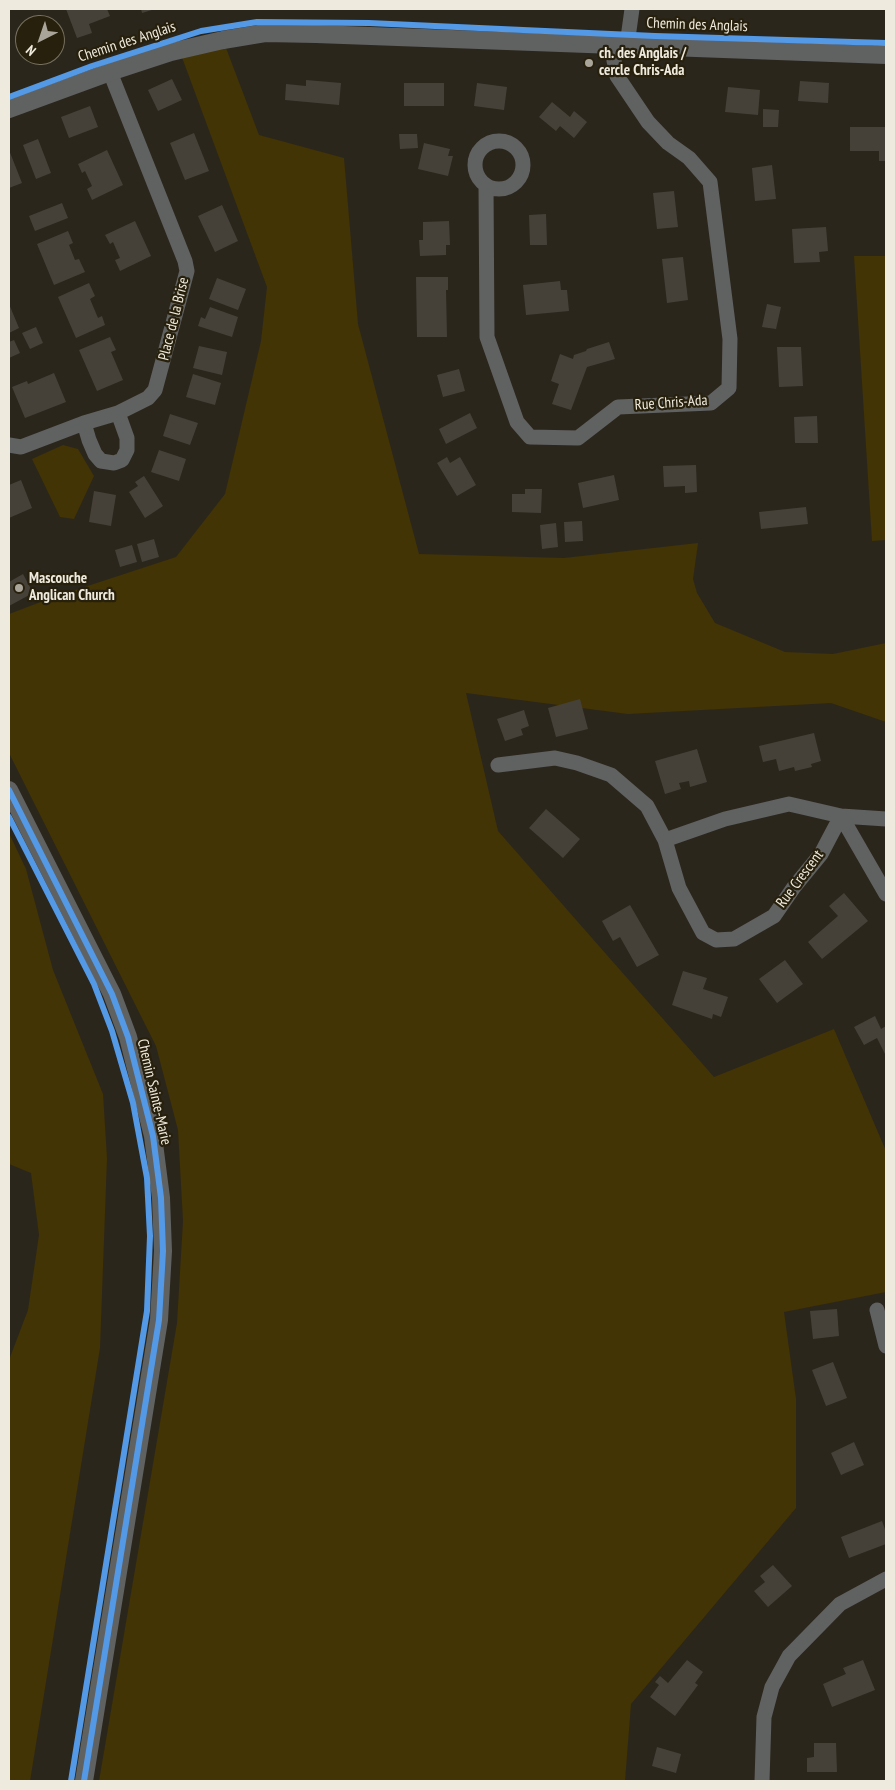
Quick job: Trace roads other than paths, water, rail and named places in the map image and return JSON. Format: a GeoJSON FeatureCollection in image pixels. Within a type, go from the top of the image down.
{"type":"FeatureCollection","features":[{"type":"Feature","properties":{"kind":"street","name":"Rue Chris-Ada"},"geometry":{"type":"LineString","coordinates":[[486,185],[486,337],[517,422],[530,436],[578,438],[618,406],[711,403],[729,388],[730,339],[710,182],[689,158],[668,143],[648,122],[617,76],[619,45],[632,9]]}},
{"type":"Feature","properties":{"kind":"street","name":"Chemin des Anglais"},"geometry":{"type":"LineString","coordinates":[[9,109],[171,52],[265,33],[886,55]]}},
{"type":"Feature","properties":{"kind":"street","name":"Place de la Brise"},"geometry":{"type":"LineString","coordinates":[[9,445],[21,447],[84,423],[118,413],[148,398],[156,390],[187,271],[185,261],[110,72]]}},
{"type":"Feature","properties":{"kind":"street"},"geometry":{"type":"LineString","coordinates":[[84,423],[95,454],[101,461],[114,463],[122,460],[127,450],[127,438],[118,413]]}},
{"type":"Feature","properties":{"kind":"street","name":"Rue Crescent"},"geometry":{"type":"LineString","coordinates":[[498,765],[555,758],[577,762],[611,775],[647,806],[665,840],[679,888],[703,933],[716,940],[734,939],[774,916],[794,887],[821,854],[840,816]]}},
{"type":"Feature","properties":{"kind":"street","name":"Chemin Sainte-Marie"},"geometry":{"type":"LineString","coordinates":[[9,790],[112,994],[128,1037],[153,1136],[161,1198],[163,1251],[159,1320],[84,1781]]}},
{"type":"Feature","properties":{"kind":"street"},"geometry":{"type":"LineString","coordinates":[[665,840],[725,819],[789,804],[840,816],[886,819]]}},
{"type":"Feature","properties":{"kind":"street"},"geometry":{"type":"LineString","coordinates":[[840,816],[886,894]]}},
{"type":"Feature","properties":{"kind":"street"},"geometry":{"type":"LineString","coordinates":[[877,1310],[886,1346]]}},
{"type":"Feature","properties":{"kind":"street"},"geometry":{"type":"LineString","coordinates":[[762,1781],[764,1717],[772,1687],[789,1656],[840,1604],[886,1580]]}},
{"type":"Feature","properties":{"kind":"place","name":"ch. des Anglais / cercle Chris-Ada"},"geometry":{"type":"Point","coordinates":[589,63]}},
{"type":"Feature","properties":{"kind":"place","name":"Mascouche Anglican Church"},"geometry":{"type":"Point","coordinates":[19,588]}}]}
